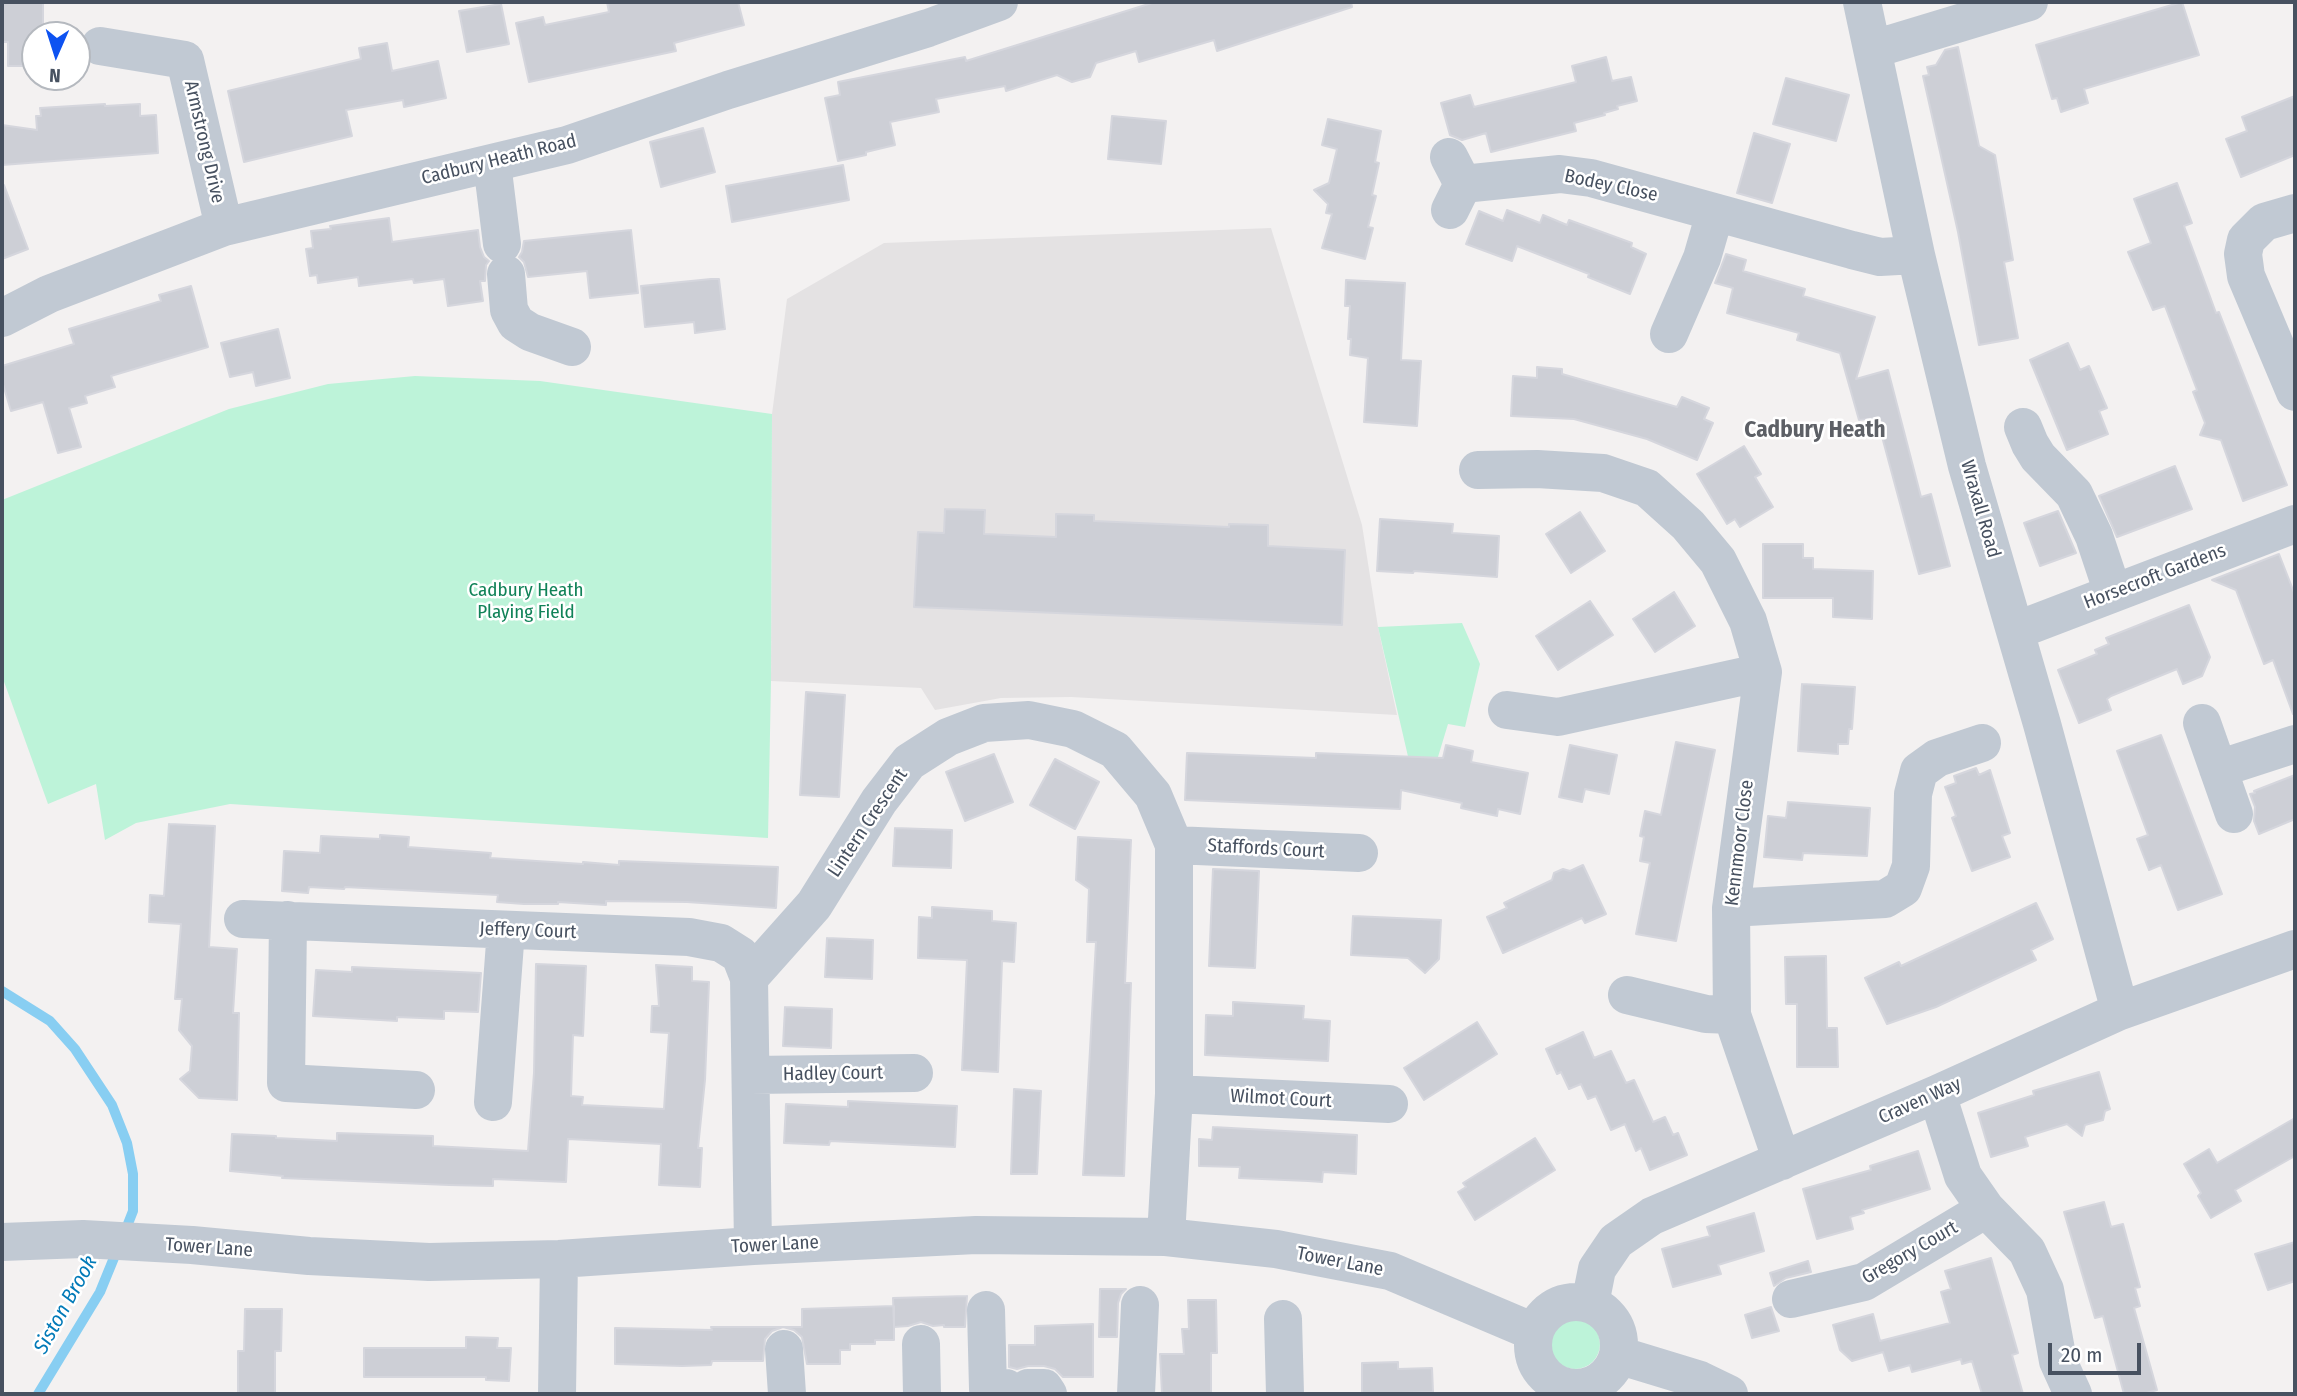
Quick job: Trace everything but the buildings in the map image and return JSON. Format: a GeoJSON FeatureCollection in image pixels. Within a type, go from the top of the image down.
{"type":"FeatureCollection","features":[{"type":"Feature","properties":{"kind":"street","name":"Cadbury Heath Road"},"geometry":{"type":"LineString","coordinates":[[2,318],[48,293],[224,227],[567,145],[728,90],[928,28],[999,2]]}},
{"type":"Feature","properties":{"kind":"street","name":"Wraxall Road"},"geometry":{"type":"LineString","coordinates":[[1862,2],[1916,255],[1967,466],[2120,1011]]}},
{"type":"Feature","properties":{"kind":"street"},"geometry":{"type":"LineString","coordinates":[[1874,49],[2029,2]]}},
{"type":"Feature","properties":{"kind":"street","name":"Armstrong Drive"},"geometry":{"type":"LineString","coordinates":[[100,46],[185,60],[224,227]]}},
{"type":"Feature","properties":{"kind":"street"},"geometry":{"type":"LineString","coordinates":[[492,163],[509,310],[516,323],[530,332],[572,347]]}},
{"type":"Feature","properties":{"kind":"street","name":"Bodey Close"},"geometry":{"type":"LineString","coordinates":[[1454,183],[1560,174],[1628,187],[1871,255],[1916,255]]}},
{"type":"Feature","properties":{"kind":"street"},"geometry":{"type":"LineString","coordinates":[[1669,334],[1702,258],[1715,213]]}},
{"type":"Feature","properties":{"kind":"street"},"geometry":{"type":"LineString","coordinates":[[2295,213],[2264,222],[2246,240],[2242,254],[2246,276],[2295,392]]}},
{"type":"Feature","properties":{"kind":"street"},"geometry":{"type":"LineString","coordinates":[[2023,427],[2029,444],[2038,457],[2074,494],[2094,536],[2113,593]]}},
{"type":"Feature","properties":{"kind":"street","name":"Kennmoor Close"},"geometry":{"type":"LineString","coordinates":[[1478,470],[1603,472],[1647,488],[1688,525],[1718,561],[1748,621],[1763,672],[1731,908],[1731,1015],[1782,1161]]}},
{"type":"Feature","properties":{"kind":"street","name":"Horsecroft Gardens"},"geometry":{"type":"LineString","coordinates":[[2015,631],[2295,524]]}},
{"type":"Feature","properties":{"kind":"street"},"geometry":{"type":"LineString","coordinates":[[1507,710],[1558,716],[1763,672]]}},
{"type":"Feature","properties":{"kind":"street","name":"Lintern Crescent"},"geometry":{"type":"LineString","coordinates":[[749,978],[814,905],[880,801],[909,762],[948,737],[984,723],[1029,720],[1073,729],[1115,750],[1153,795],[1174,845],[1174,1094],[1166,1237]]}},
{"type":"Feature","properties":{"kind":"street"},"geometry":{"type":"LineString","coordinates":[[2202,723],[2234,814]]}},
{"type":"Feature","properties":{"kind":"street"},"geometry":{"type":"LineString","coordinates":[[1731,908],[1885,900],[1903,888],[1911,866],[1913,794],[1919,771],[1937,758],[1982,743]]}},
{"type":"Feature","properties":{"kind":"street"},"geometry":{"type":"LineString","coordinates":[[2218,769],[2295,744]]}},
{"type":"Feature","properties":{"kind":"street","name":"Staffords Court"},"geometry":{"type":"LineString","coordinates":[[1174,845],[1359,853]]}},
{"type":"Feature","properties":{"kind":"street","name":"Jeffery Court"},"geometry":{"type":"LineString","coordinates":[[243,919],[700,939],[721,943],[740,955],[749,978]]}},
{"type":"Feature","properties":{"kind":"street"},"geometry":{"type":"LineString","coordinates":[[288,920],[286,1083],[416,1090]]}},
{"type":"Feature","properties":{"kind":"street"},"geometry":{"type":"LineString","coordinates":[[493,1102],[506,930]]}},
{"type":"Feature","properties":{"kind":"street","name":"Craven Way"},"geometry":{"type":"LineString","coordinates":[[1590,1304],[1597,1269],[1616,1241],[1652,1216],[1937,1094],[2120,1011],[2295,949]]}},
{"type":"Feature","properties":{"kind":"street"},"geometry":{"type":"LineString","coordinates":[[749,978],[753,1246]]}},
{"type":"Feature","properties":{"kind":"street"},"geometry":{"type":"LineString","coordinates":[[1627,995],[1706,1014],[1731,1015]]}},
{"type":"Feature","properties":{"kind":"street","name":"Hadley Court"},"geometry":{"type":"LineString","coordinates":[[751,1075],[914,1073]]}},
{"type":"Feature","properties":{"kind":"street","name":"Wilmot Court"},"geometry":{"type":"LineString","coordinates":[[1174,1094],[1389,1104]]}},
{"type":"Feature","properties":{"kind":"street"},"geometry":{"type":"LineString","coordinates":[[1937,1094],[1963,1176],[1986,1209],[2027,1251],[2045,1290],[2058,1361],[2073,1394]]}},
{"type":"Feature","properties":{"kind":"street","name":"Gregory Court"},"geometry":{"type":"LineString","coordinates":[[1791,1299],[1864,1282],[1986,1209]]}},
{"type":"Feature","properties":{"kind":"street","name":"Tower Lane"},"geometry":{"type":"LineString","coordinates":[[2,1242],[83,1239],[429,1262],[559,1259],[976,1235],[1166,1237],[1276,1249],[1390,1271],[1534,1332]]}},
{"type":"Feature","properties":{"kind":"street"},"geometry":{"type":"LineString","coordinates":[[557,1394],[559,1259]]}},
{"type":"Feature","properties":{"kind":"street"},"geometry":{"type":"LineString","coordinates":[[1566,1302],[1590,1304],[1603,1311],[1618,1331],[1618,1355],[1610,1372],[1599,1382],[1583,1388],[1559,1390],[1534,1358],[1534,1332],[1553,1308],[1566,1302]]}},
{"type":"Feature","properties":{"kind":"street"},"geometry":{"type":"LineString","coordinates":[[1136,1394],[1140,1305]]}},
{"type":"Feature","properties":{"kind":"street"},"geometry":{"type":"LineString","coordinates":[[986,1310],[988,1389],[1027,1390]]}},
{"type":"Feature","properties":{"kind":"street"},"geometry":{"type":"LineString","coordinates":[[1283,1319],[1285,1394]]}},
{"type":"Feature","properties":{"kind":"street"},"geometry":{"type":"LineString","coordinates":[[921,1344],[922,1394]]}},
{"type":"Feature","properties":{"kind":"street"},"geometry":{"type":"LineString","coordinates":[[784,1349],[787,1394]]}},
{"type":"Feature","properties":{"kind":"street"},"geometry":{"type":"LineString","coordinates":[[1618,1355],[1700,1380],[1730,1394]]}},
{"type":"Feature","properties":{"kind":"shaded area"},"geometry":{"type":"Polygon","coordinates":[[[1271,228],[1362,525],[1378,627],[1397,715],[1071,697],[1001,698],[935,710],[921,688],[771,681],[772,414],[787,299],[884,243],[1271,228]]]}},
{"type":"Feature","properties":{"kind":"green space","name":"Cadbury Heath Playing Field"},"geometry":{"type":"Polygon","coordinates":[[[415,376],[540,381],[772,414],[768,838],[230,804],[136,823],[105,840],[96,784],[48,804],[2,676],[2,500],[229,409],[328,384],[415,376]]]}},
{"type":"Feature","properties":{"kind":"green space"},"geometry":{"type":"Polygon","coordinates":[[[1462,623],[1480,664],[1465,727],[1448,724],[1431,780],[1413,778],[1378,627],[1462,623]]]}},
{"type":"Feature","properties":{"kind":"green space"},"geometry":{"type":"Polygon","coordinates":[[[1575,1319],[1592,1327],[1600,1344],[1592,1361],[1575,1369],[1558,1361],[1550,1344],[1558,1327],[1575,1319]]]}},
{"type":"Feature","properties":{"kind":"waterway","name":"Siston Brook"},"geometry":{"type":"LineString","coordinates":[[2,991],[50,1021],[75,1049],[112,1105],[127,1143],[133,1174],[133,1211],[124,1234]]}},
{"type":"Feature","properties":{"kind":"waterway","name":"Siston Brook"},"geometry":{"type":"LineString","coordinates":[[38,1394],[100,1292],[118,1248]]}},
{"type":"Feature","properties":{"kind":"district","name":"Cadbury Heath"},"geometry":{"type":"Point","coordinates":[1815,431]}}]}
